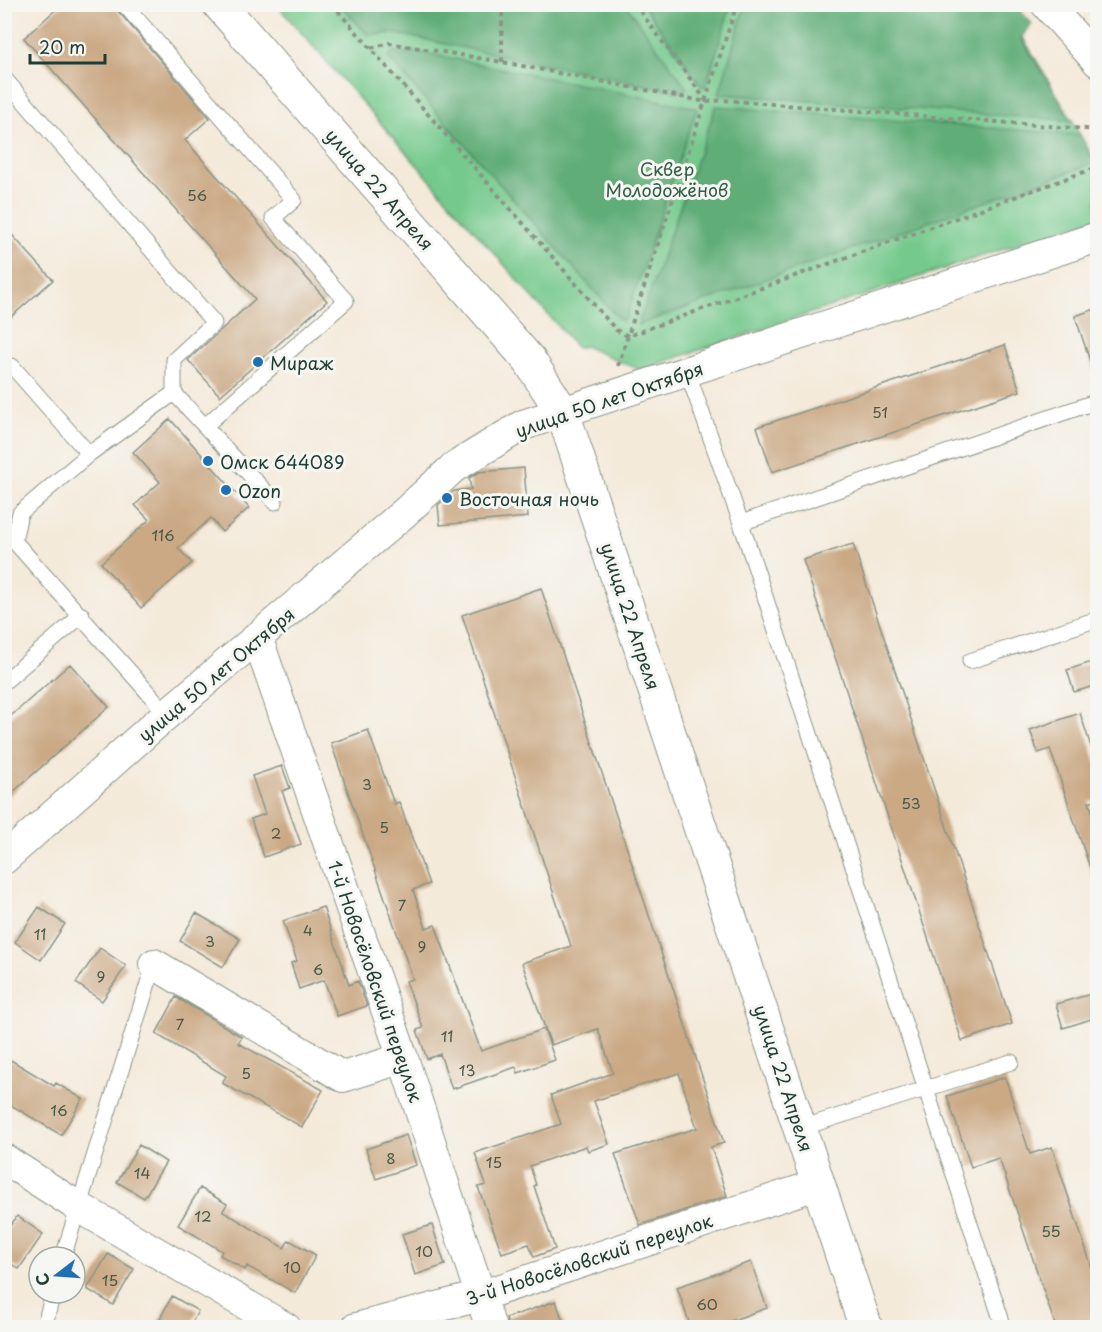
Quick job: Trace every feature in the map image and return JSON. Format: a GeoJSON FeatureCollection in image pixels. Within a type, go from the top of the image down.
{"type":"FeatureCollection","features":[{"type":"Feature","properties":{"kind":"main road","name":"улица 22 Апреля"},"geometry":{"type":"LineString","coordinates":[[219,4],[530,360],[563,413],[866,1328]]}},
{"type":"Feature","properties":{"kind":"street"},"geometry":{"type":"LineString","coordinates":[[1046,4],[1098,62]]}},
{"type":"Feature","properties":{"kind":"street","name":"улица 50 лет Октября"},"geometry":{"type":"LineString","coordinates":[[4,859],[167,714],[403,514],[453,468],[523,425],[1098,237]]}},
{"type":"Feature","properties":{"kind":"street","name":"1-й Новосёловский переулок"},"geometry":{"type":"LineString","coordinates":[[257,637],[404,1058],[491,1328]]}},
{"type":"Feature","properties":{"kind":"street"},"geometry":{"type":"LineString","coordinates":[[154,964],[343,1077],[404,1058]]}},
{"type":"Feature","properties":{"kind":"street"},"geometry":{"type":"LineString","coordinates":[[4,1159],[77,1206],[286,1328]]}},
{"type":"Feature","properties":{"kind":"street","name":"3-й Новосёловский переулок"},"geometry":{"type":"LineString","coordinates":[[356,1328],[480,1296],[819,1184]]}},
{"type":"Feature","properties":{"kind":"lane"},"geometry":{"type":"LineString","coordinates":[[124,4],[294,200],[273,218],[346,301],[206,426]]}},
{"type":"Feature","properties":{"kind":"lane"},"geometry":{"type":"LineString","coordinates":[[4,78],[214,323],[174,360],[174,393],[275,502]]}},
{"type":"Feature","properties":{"kind":"lane"},"geometry":{"type":"LineString","coordinates":[[4,367],[12,366],[88,454]]}},
{"type":"Feature","properties":{"kind":"lane"},"geometry":{"type":"LineString","coordinates":[[687,371],[741,523],[1004,1328]]}},
{"type":"Feature","properties":{"kind":"lane"},"geometry":{"type":"LineString","coordinates":[[167,714],[82,615],[14,542],[20,513],[88,454],[174,393]]}},
{"type":"Feature","properties":{"kind":"lane"},"geometry":{"type":"LineString","coordinates":[[741,523],[1098,401]]}},
{"type":"Feature","properties":{"kind":"lane"},"geometry":{"type":"LineString","coordinates":[[4,682],[82,615]]}},
{"type":"Feature","properties":{"kind":"lane"},"geometry":{"type":"LineString","coordinates":[[970,661],[1098,619]]}},
{"type":"Feature","properties":{"kind":"lane"},"geometry":{"type":"LineString","coordinates":[[66,1245],[154,964]]}},
{"type":"Feature","properties":{"kind":"lane"},"geometry":{"type":"LineString","coordinates":[[801,1128],[1011,1062]]}},
{"type":"Feature","properties":{"kind":"lane"},"geometry":{"type":"LineString","coordinates":[[44,1328],[50,1305]]}},
{"type":"Feature","properties":{"kind":"path"},"geometry":{"type":"LineString","coordinates":[[332,4],[616,330],[628,336],[1098,167]]}},
{"type":"Feature","properties":{"kind":"path"},"geometry":{"type":"LineString","coordinates":[[502,4],[502,62]]}},
{"type":"Feature","properties":{"kind":"path"},"geometry":{"type":"LineString","coordinates":[[635,4],[706,102]]}},
{"type":"Feature","properties":{"kind":"path"},"geometry":{"type":"LineString","coordinates":[[628,336],[737,4]]}},
{"type":"Feature","properties":{"kind":"path"},"geometry":{"type":"LineString","coordinates":[[371,48],[389,43],[502,62],[706,102],[723,100],[1098,130]]}},
{"type":"Feature","properties":{"kind":"green space","name":"Сквер Молодожёнов"},"geometry":{"type":"Polygon","coordinates":[[[277,5],[1004,5],[1097,164],[1097,218],[640,370],[584,346],[577,348],[277,5]]]}},
{"type":"Feature","properties":{"kind":"green space"},"geometry":{"type":"Polygon","coordinates":[[[340,5],[626,5],[687,88],[679,92],[392,33],[368,35],[340,5]]]}},
{"type":"Feature","properties":{"kind":"green space"},"geometry":{"type":"Polygon","coordinates":[[[643,5],[731,5],[706,86],[702,87],[643,5]]]}},
{"type":"Feature","properties":{"kind":"green space"},"geometry":{"type":"Polygon","coordinates":[[[745,5],[1015,5],[1032,24],[1021,37],[1073,121],[719,94],[745,5]]]}},
{"type":"Feature","properties":{"kind":"green space"},"geometry":{"type":"Polygon","coordinates":[[[392,52],[420,52],[697,108],[626,318],[622,321],[618,318],[391,61],[388,56],[392,52]]]}},
{"type":"Feature","properties":{"kind":"green space"},"geometry":{"type":"Polygon","coordinates":[[[716,106],[1080,135],[1095,163],[638,325],[716,106]]]}},
{"type":"Feature","properties":{"kind":"building"},"geometry":{"type":"Polygon","coordinates":[[[62,4],[112,4],[210,118],[185,140],[327,301],[220,396],[188,360],[255,299],[24,38],[62,4]]]}},
{"type":"Feature","properties":{"kind":"building"},"geometry":{"type":"Polygon","coordinates":[[[4,226],[53,280],[4,323],[4,226]]]}},
{"type":"Feature","properties":{"kind":"building"},"geometry":{"type":"Polygon","coordinates":[[[1098,308],[1098,373],[1094,373],[1075,316],[1098,308]]]}},
{"type":"Feature","properties":{"kind":"building"},"geometry":{"type":"Polygon","coordinates":[[[1005,345],[1020,391],[772,472],[757,427],[1005,345]]]}},
{"type":"Feature","properties":{"kind":"building"},"geometry":{"type":"Polygon","coordinates":[[[170,419],[249,508],[222,532],[211,518],[178,548],[192,563],[141,608],[101,563],[149,520],[135,505],[160,482],[133,452],[170,419]]]}},
{"type":"Feature","properties":{"kind":"building"},"geometry":{"type":"Polygon","coordinates":[[[524,468],[528,517],[440,525],[438,505],[454,491],[471,489],[469,478],[479,472],[524,468]]]}},
{"type":"Feature","properties":{"kind":"building"},"geometry":{"type":"Polygon","coordinates":[[[853,544],[1012,1024],[962,1041],[803,560],[853,544]]]}},
{"type":"Feature","properties":{"kind":"building"},"geometry":{"type":"Polygon","coordinates":[[[541,588],[724,1143],[711,1147],[727,1196],[640,1225],[615,1154],[697,1128],[679,1073],[594,1101],[609,1144],[588,1151],[586,1146],[530,1166],[536,1185],[534,1186],[555,1249],[534,1257],[529,1244],[502,1253],[478,1187],[486,1185],[475,1153],[561,1124],[551,1095],[613,1073],[598,1029],[551,1045],[522,963],[571,946],[462,615],[541,588]]]}},
{"type":"Feature","properties":{"kind":"building"},"geometry":{"type":"Polygon","coordinates":[[[1098,660],[1098,685],[1074,692],[1067,670],[1098,660]]]}},
{"type":"Feature","properties":{"kind":"building"},"geometry":{"type":"Polygon","coordinates":[[[70,664],[109,707],[4,800],[4,722],[70,664]]]}},
{"type":"Feature","properties":{"kind":"building"},"geometry":{"type":"Polygon","coordinates":[[[1080,713],[1098,768],[1098,799],[1089,802],[1098,828],[1098,880],[1094,880],[1050,749],[1038,753],[1030,730],[1080,713]]]}},
{"type":"Feature","properties":{"kind":"building"},"geometry":{"type":"Polygon","coordinates":[[[368,730],[394,804],[399,802],[429,884],[413,890],[426,928],[435,925],[481,1051],[544,1029],[555,1060],[518,1073],[516,1067],[452,1089],[440,1054],[427,1059],[417,1030],[423,1028],[406,981],[413,979],[331,743],[368,730]]]}},
{"type":"Feature","properties":{"kind":"building"},"geometry":{"type":"Polygon","coordinates":[[[282,766],[290,788],[282,791],[301,844],[264,857],[251,819],[265,814],[252,776],[282,766]]]}},
{"type":"Feature","properties":{"kind":"building"},"geometry":{"type":"Polygon","coordinates":[[[39,907],[65,924],[41,960],[15,942],[39,907]]]}},
{"type":"Feature","properties":{"kind":"building"},"geometry":{"type":"Polygon","coordinates":[[[323,907],[349,985],[358,981],[367,1006],[337,1016],[324,980],[299,989],[291,963],[297,961],[283,921],[323,907]]]}},
{"type":"Feature","properties":{"kind":"building"},"geometry":{"type":"Polygon","coordinates":[[[196,913],[240,939],[223,967],[180,941],[196,913]]]}},
{"type":"Feature","properties":{"kind":"building"},"geometry":{"type":"Polygon","coordinates":[[[100,948],[126,966],[102,1001],[76,983],[100,948]]]}},
{"type":"Feature","properties":{"kind":"building"},"geometry":{"type":"Polygon","coordinates":[[[1098,992],[1098,1017],[1063,1028],[1056,1004],[1098,992]]]}},
{"type":"Feature","properties":{"kind":"building"},"geometry":{"type":"Polygon","coordinates":[[[176,997],[242,1037],[238,1043],[323,1090],[302,1127],[222,1083],[226,1076],[156,1034],[176,997]]]}},
{"type":"Feature","properties":{"kind":"building"},"geometry":{"type":"Polygon","coordinates":[[[4,1056],[54,1086],[56,1083],[83,1099],[61,1135],[4,1101],[4,1056]]]}},
{"type":"Feature","properties":{"kind":"building"},"geometry":{"type":"Polygon","coordinates":[[[1005,1077],[1030,1154],[1052,1147],[1098,1286],[1098,1328],[1056,1328],[999,1158],[971,1167],[947,1096],[1005,1077]]]}},
{"type":"Feature","properties":{"kind":"building"},"geometry":{"type":"Polygon","coordinates":[[[406,1135],[416,1165],[376,1179],[366,1149],[406,1135]]]}},
{"type":"Feature","properties":{"kind":"building"},"geometry":{"type":"Polygon","coordinates":[[[139,1145],[166,1162],[144,1198],[117,1182],[139,1145]]]}},
{"type":"Feature","properties":{"kind":"building"},"geometry":{"type":"Polygon","coordinates":[[[200,1188],[227,1204],[223,1211],[284,1248],[289,1240],[316,1255],[295,1293],[247,1266],[245,1270],[220,1255],[222,1251],[178,1225],[200,1188]]]}},
{"type":"Feature","properties":{"kind":"building"},"geometry":{"type":"Polygon","coordinates":[[[17,1216],[43,1234],[35,1245],[27,1245],[27,1257],[19,1269],[4,1259],[4,1234],[17,1216]]]}},
{"type":"Feature","properties":{"kind":"building"},"geometry":{"type":"Polygon","coordinates":[[[432,1225],[445,1265],[415,1275],[402,1234],[432,1225]]]}},
{"type":"Feature","properties":{"kind":"building"},"geometry":{"type":"Polygon","coordinates":[[[108,1254],[134,1269],[113,1305],[87,1289],[108,1254]]]}},
{"type":"Feature","properties":{"kind":"building"},"geometry":{"type":"Polygon","coordinates":[[[751,1262],[767,1308],[711,1328],[691,1328],[677,1287],[751,1262]]]}},
{"type":"Feature","properties":{"kind":"building"},"geometry":{"type":"Polygon","coordinates":[[[172,1296],[198,1311],[189,1328],[155,1328],[172,1296]]]}},
{"type":"Feature","properties":{"kind":"building"},"geometry":{"type":"Polygon","coordinates":[[[556,1301],[565,1328],[508,1328],[506,1318],[556,1301]]]}},
{"type":"Feature","properties":{"kind":"place","name":"Мираж"},"geometry":{"type":"Point","coordinates":[258,362]}},
{"type":"Feature","properties":{"kind":"place","name":"Омск 644089"},"geometry":{"type":"Point","coordinates":[208,461]}},
{"type":"Feature","properties":{"kind":"place","name":"Ozon"},"geometry":{"type":"Point","coordinates":[226,490]}},
{"type":"Feature","properties":{"kind":"place","name":"Восточная ночь"},"geometry":{"type":"Point","coordinates":[447,498]}}]}
